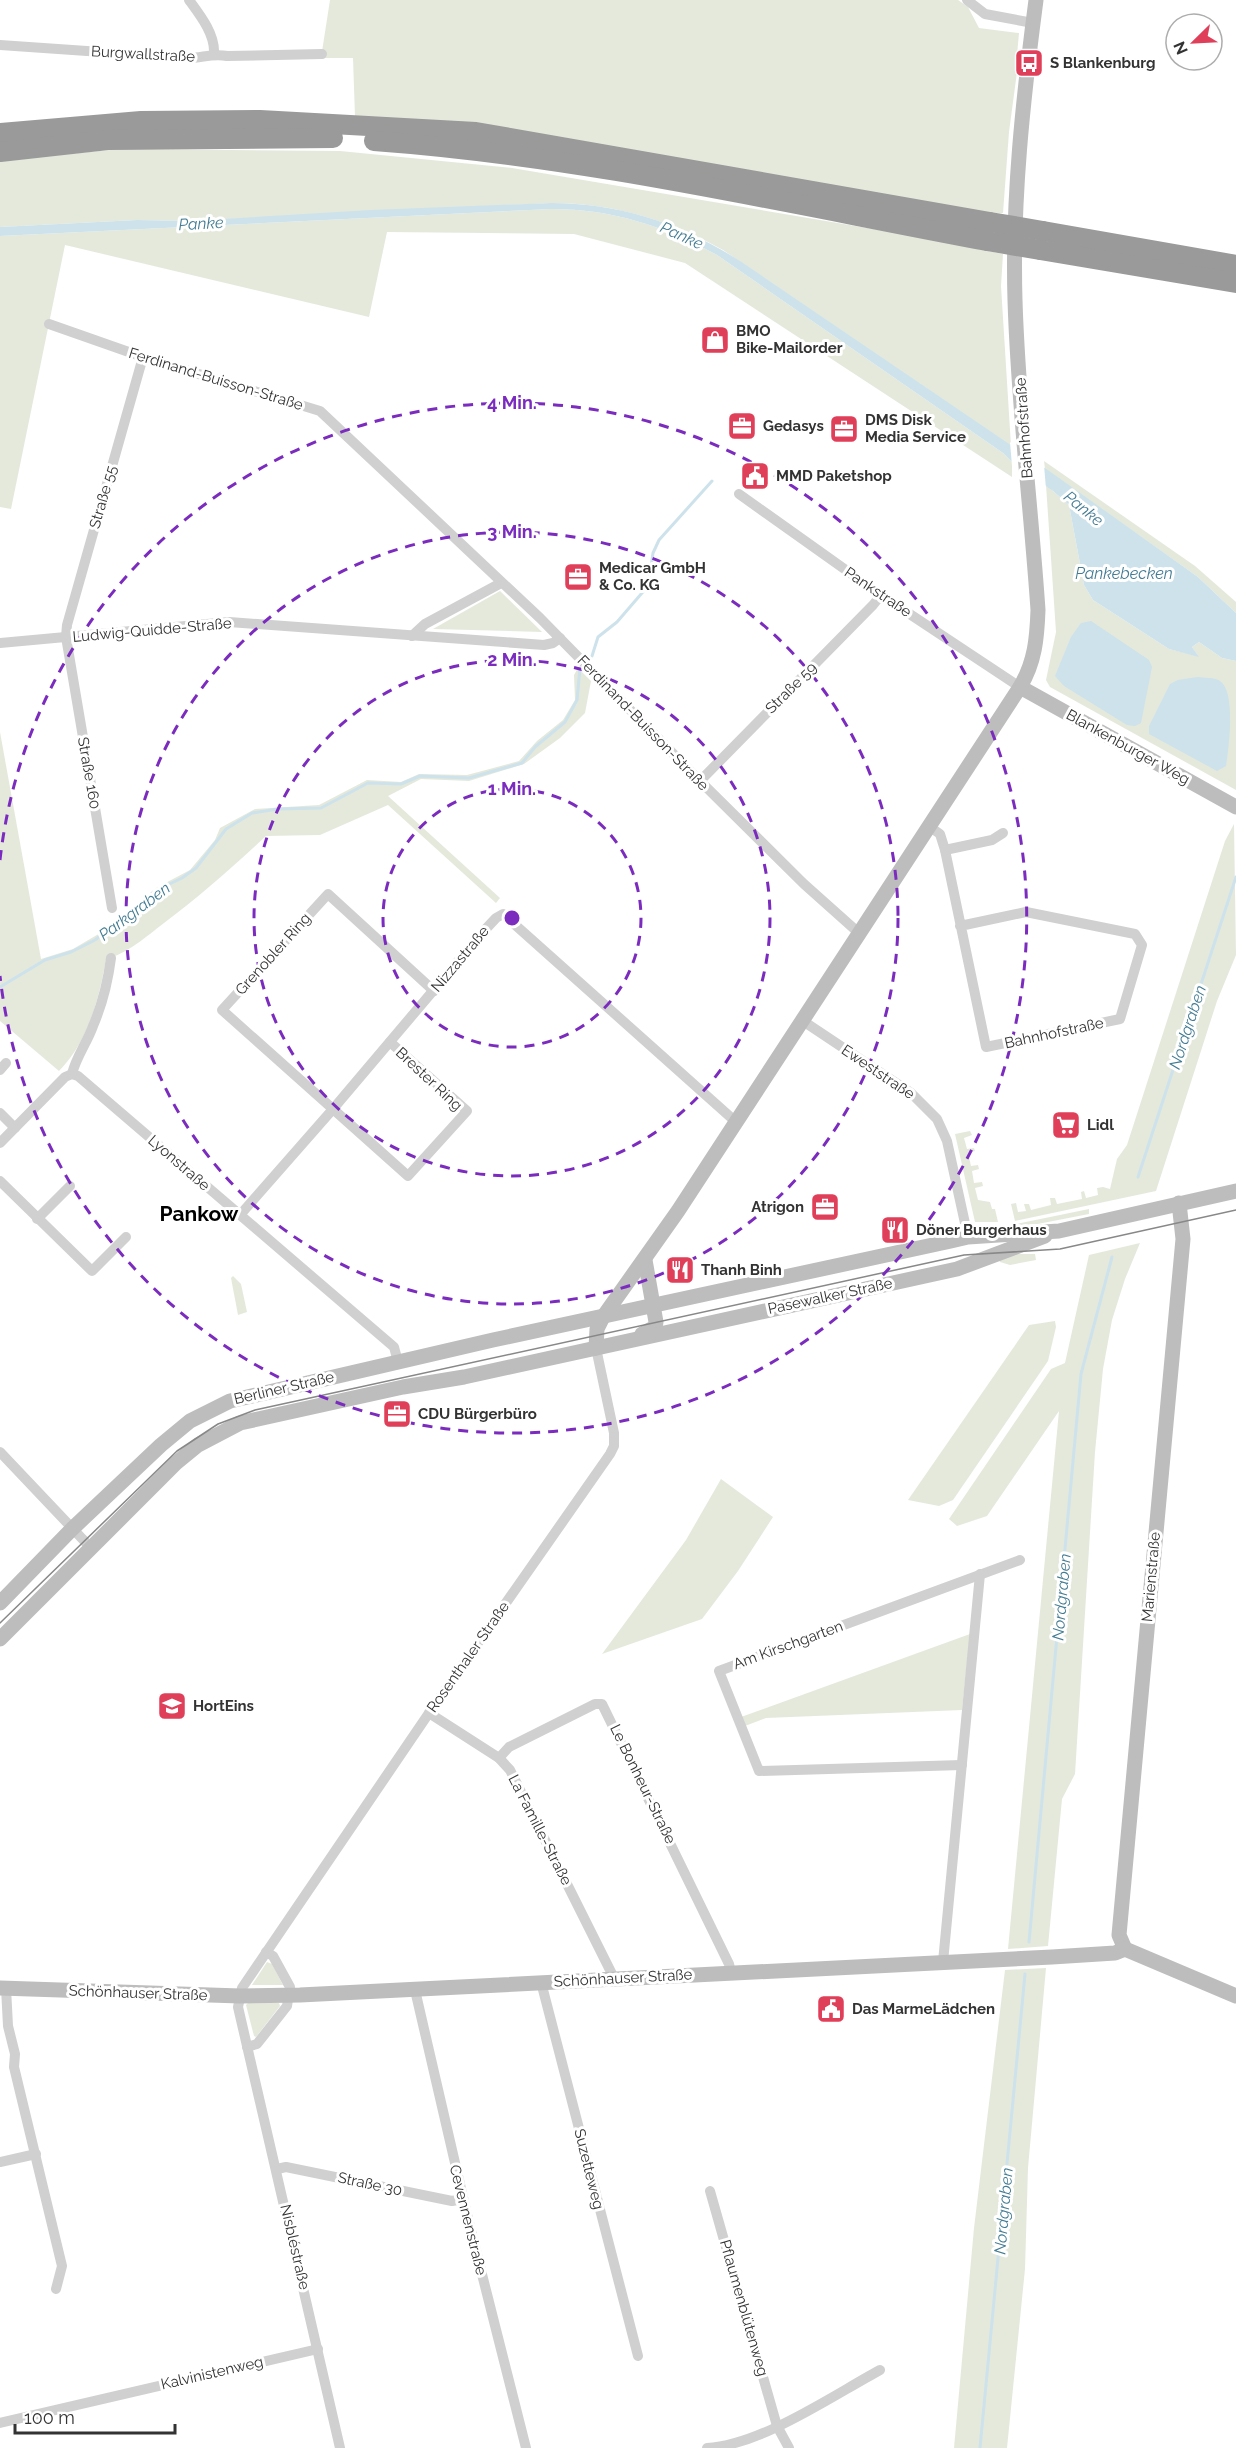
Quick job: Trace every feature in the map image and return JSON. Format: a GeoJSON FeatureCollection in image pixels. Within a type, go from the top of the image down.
{"type":"FeatureCollection","features":[{"type":"Feature","properties":{"kind":"highway"},"geometry":{"type":"LineString","coordinates":[[0,133],[141,121],[260,120],[476,132],[988,232]]}},
{"type":"Feature","properties":{"kind":"highway"},"geometry":{"type":"LineString","coordinates":[[0,152],[108,140],[316,137],[448,146],[584,165],[1042,241],[1236,265]]}},
{"type":"Feature","properties":{"kind":"highway"},"geometry":{"type":"LineString","coordinates":[[1042,241],[1236,283]]}},
{"type":"Feature","properties":{"kind":"main road","name":"Bahnhofstraße"},"geometry":{"type":"LineString","coordinates":[[603,1317],[645,1260],[803,1021],[1020,687],[1032,664],[1038,625],[1015,302],[1015,213],[1021,126],[1036,0]]}},
{"type":"Feature","properties":{"kind":"main road","name":"Blankenburger Weg"},"geometry":{"type":"LineString","coordinates":[[1020,687],[1236,807]]}},
{"type":"Feature","properties":{"kind":"main road","name":"Pasewalker Straße"},"geometry":{"type":"LineString","coordinates":[[596,1348],[637,1337],[976,1264],[1059,1231],[1236,1191]]}},
{"type":"Feature","properties":{"kind":"main road","name":"Marienstraße"},"geometry":{"type":"LineString","coordinates":[[1125,1949],[1119,1935],[1183,1239],[1183,1222],[1179,1203]]}},
{"type":"Feature","properties":{"kind":"main road","name":"Pasewalker Straße"},"geometry":{"type":"LineString","coordinates":[[603,1317],[968,1237],[1059,1231]]}},
{"type":"Feature","properties":{"kind":"main road"},"geometry":{"type":"LineString","coordinates":[[968,1237],[976,1264]]}},
{"type":"Feature","properties":{"kind":"main road"},"geometry":{"type":"LineString","coordinates":[[637,1337],[655,1327],[654,1306],[645,1260]]}},
{"type":"Feature","properties":{"kind":"main road"},"geometry":{"type":"LineString","coordinates":[[819,1270],[824,1298]]}},
{"type":"Feature","properties":{"kind":"main road"},"geometry":{"type":"LineString","coordinates":[[596,1348],[597,1329],[603,1317]]}},
{"type":"Feature","properties":{"kind":"main road","name":"Berliner Straße"},"geometry":{"type":"LineString","coordinates":[[0,1603],[72,1529],[168,1439],[190,1421],[210,1409],[249,1395],[603,1317]]}},
{"type":"Feature","properties":{"kind":"main road","name":"Berliner Straße"},"geometry":{"type":"LineString","coordinates":[[0,1639],[187,1453],[210,1437],[240,1423],[596,1348]]}},
{"type":"Feature","properties":{"kind":"main road"},"geometry":{"type":"LineString","coordinates":[[1125,1949],[1236,1996]]}},
{"type":"Feature","properties":{"kind":"main road","name":"Schönhauser Straße"},"geometry":{"type":"LineString","coordinates":[[3,1988],[240,1996],[289,1995],[1115,1953],[1125,1949]]}},
{"type":"Feature","properties":{"kind":"street"},"geometry":{"type":"LineString","coordinates":[[189,0],[201,16],[214,43],[213,53]]}},
{"type":"Feature","properties":{"kind":"street"},"geometry":{"type":"LineString","coordinates":[[966,0],[985,14],[1033,23]]}},
{"type":"Feature","properties":{"kind":"street","name":"Burgwallstraße"},"geometry":{"type":"LineString","coordinates":[[0,45],[188,58],[202,58],[213,53],[227,56],[322,54]]}},
{"type":"Feature","properties":{"kind":"street","name":"Ferdinand-Buisson-Straße"},"geometry":{"type":"LineString","coordinates":[[49,324],[143,357],[320,411],[560,638],[700,781],[812,891],[860,934]]}},
{"type":"Feature","properties":{"kind":"street","name":"Straße 55"},"geometry":{"type":"LineString","coordinates":[[66,638],[67,625],[143,357]]}},
{"type":"Feature","properties":{"kind":"street","name":"Pankstraße"},"geometry":{"type":"LineString","coordinates":[[739,494],[881,595],[1020,687]]}},
{"type":"Feature","properties":{"kind":"street"},"geometry":{"type":"LineString","coordinates":[[412,636],[425,624],[501,583]]}},
{"type":"Feature","properties":{"kind":"street","name":"Straße 59"},"geometry":{"type":"LineString","coordinates":[[700,781],[881,595]]}},
{"type":"Feature","properties":{"kind":"street","name":"Ludwig-Quidde-Straße"},"geometry":{"type":"LineString","coordinates":[[0,643],[221,622],[544,645],[560,638]]}},
{"type":"Feature","properties":{"kind":"street","name":"Straße 160"},"geometry":{"type":"LineString","coordinates":[[66,638],[112,908]]}},
{"type":"Feature","properties":{"kind":"street","name":"Bahnhofstraße"},"geometry":{"type":"LineString","coordinates":[[930,827],[940,834],[945,850],[960,926],[986,1047],[1120,1019],[1142,945],[1135,934],[1026,912],[960,926]]}},
{"type":"Feature","properties":{"kind":"street"},"geometry":{"type":"LineString","coordinates":[[945,850],[992,840],[1003,833]]}},
{"type":"Feature","properties":{"kind":"street","name":"Grenobler Ring"},"geometry":{"type":"LineString","coordinates":[[333,1109],[222,1010],[327,894],[434,991]]}},
{"type":"Feature","properties":{"kind":"street","name":"Nizzastraße"},"geometry":{"type":"LineString","coordinates":[[240,1215],[498,916],[506,915],[736,1122]]}},
{"type":"Feature","properties":{"kind":"street"},"geometry":{"type":"LineString","coordinates":[[0,1143],[65,1077],[72,1074],[94,1026],[107,982],[111,958]]}},
{"type":"Feature","properties":{"kind":"street","name":"Eweststraße"},"geometry":{"type":"LineString","coordinates":[[803,1021],[911,1093],[937,1119],[947,1141],[968,1237]]}},
{"type":"Feature","properties":{"kind":"street","name":"Brester Ring"},"geometry":{"type":"LineString","coordinates":[[333,1109],[408,1176],[467,1111],[390,1042]]}},
{"type":"Feature","properties":{"kind":"street","name":"Lyonstraße"},"geometry":{"type":"LineString","coordinates":[[72,1074],[78,1076],[394,1347],[398,1362]]}},
{"type":"Feature","properties":{"kind":"street"},"geometry":{"type":"LineString","coordinates":[[0,1113],[15,1128]]}},
{"type":"Feature","properties":{"kind":"street"},"geometry":{"type":"LineString","coordinates":[[0,1180],[92,1271],[126,1237]]}},
{"type":"Feature","properties":{"kind":"street"},"geometry":{"type":"LineString","coordinates":[[37,1219],[70,1186]]}},
{"type":"Feature","properties":{"kind":"street","name":"Rosenthaler Straße"},"geometry":{"type":"LineString","coordinates":[[240,1996],[242,1988],[266,1952],[429,1713],[610,1454],[614,1433],[596,1348]]}},
{"type":"Feature","properties":{"kind":"street"},"geometry":{"type":"LineString","coordinates":[[0,1452],[91,1548]]}},
{"type":"Feature","properties":{"kind":"street","name":"Am Kirschgarten"},"geometry":{"type":"LineString","coordinates":[[962,1765],[759,1771],[719,1671],[1020,1560]]}},
{"type":"Feature","properties":{"kind":"street"},"geometry":{"type":"LineString","coordinates":[[943,1962],[980,1574]]}},
{"type":"Feature","properties":{"kind":"street","name":"Le Bonheur-Straße"},"geometry":{"type":"LineString","coordinates":[[499,1758],[509,1747],[595,1704],[602,1704],[731,1972]]}},
{"type":"Feature","properties":{"kind":"street","name":"La Famille-Straße"},"geometry":{"type":"LineString","coordinates":[[429,1713],[499,1758],[510,1770],[614,1978]]}},
{"type":"Feature","properties":{"kind":"street"},"geometry":{"type":"LineString","coordinates":[[248,2047],[257,2044],[287,2006],[290,1987],[273,1956],[266,1952]]}},
{"type":"Feature","properties":{"kind":"street","name":"Suzetteweg"},"geometry":{"type":"LineString","coordinates":[[541,1982],[638,2356]]}},
{"type":"Feature","properties":{"kind":"street"},"geometry":{"type":"LineString","coordinates":[[3,1988],[8,2026],[15,2054],[14,2067],[62,2266],[56,2289]]}},
{"type":"Feature","properties":{"kind":"street","name":"Cevennenstraße"},"geometry":{"type":"LineString","coordinates":[[415,1990],[463,2199],[526,2448]]}},
{"type":"Feature","properties":{"kind":"street","name":"Nisbléstraße"},"geometry":{"type":"LineString","coordinates":[[240,1996],[238,2007],[340,2448]]}},
{"type":"Feature","properties":{"kind":"street"},"geometry":{"type":"LineString","coordinates":[[0,2162],[36,2154]]}},
{"type":"Feature","properties":{"kind":"street","name":"Straße 30"},"geometry":{"type":"LineString","coordinates":[[277,2169],[286,2167],[452,2201],[463,2199]]}},
{"type":"Feature","properties":{"kind":"street","name":"Pflaumenblütenweg"},"geometry":{"type":"LineString","coordinates":[[710,2191],[777,2426],[789,2448]]}},
{"type":"Feature","properties":{"kind":"street","name":"Kalvinistenweg"},"geometry":{"type":"LineString","coordinates":[[0,2423],[318,2349]]}},
{"type":"Feature","properties":{"kind":"street"},"geometry":{"type":"LineString","coordinates":[[707,2448],[749,2439],[880,2370]]}},
{"type":"Feature","properties":{"kind":"shaded area"},"geometry":{"type":"Polygon","coordinates":[[[330,0],[958,0],[968,7],[979,28],[1019,33],[1017,55],[1019,57],[1009,132],[1003,213],[987,214],[355,117],[353,58],[321,58],[330,0]]]}},
{"type":"Feature","properties":{"kind":"shaded area"},"geometry":{"type":"Polygon","coordinates":[[[122,149],[340,151],[512,168],[909,235],[1003,254],[1001,286],[1011,446],[723,250],[661,222],[618,210],[551,203],[190,221],[137,220],[0,227],[0,160],[122,149]]]}},
{"type":"Feature","properties":{"kind":"shaded area"},"geometry":{"type":"Polygon","coordinates":[[[551,209],[595,212],[637,221],[677,236],[717,255],[1003,453],[1012,462],[1012,477],[685,263],[574,234],[387,232],[369,317],[65,245],[11,509],[0,507],[0,236],[551,209]]]}},
{"type":"Feature","properties":{"kind":"shaded area"},"geometry":{"type":"Polygon","coordinates":[[[1044,461],[1195,566],[1236,602],[1236,613],[1198,577],[1045,469],[1044,461]]]}},
{"type":"Feature","properties":{"kind":"shaded area"},"geometry":{"type":"Polygon","coordinates":[[[1046,485],[1069,505],[1084,585],[1093,600],[1169,649],[1198,656],[1192,647],[1199,642],[1222,658],[1236,661],[1236,790],[1050,687],[1046,680],[1056,632],[1046,485]]]}},
{"type":"Feature","properties":{"kind":"shaded area"},"geometry":{"type":"Polygon","coordinates":[[[500,591],[542,632],[433,629],[500,591]]]}},
{"type":"Feature","properties":{"kind":"shaded area"},"geometry":{"type":"Polygon","coordinates":[[[578,668],[591,681],[585,713],[560,738],[524,764],[469,781],[421,779],[388,796],[500,898],[496,903],[388,805],[320,835],[266,836],[203,892],[151,933],[129,949],[106,959],[91,1019],[78,1047],[59,1071],[0,1021],[0,732],[41,959],[73,949],[136,912],[141,900],[156,888],[190,870],[215,840],[220,828],[255,809],[319,805],[367,780],[401,782],[419,774],[467,775],[519,761],[537,741],[563,720],[575,700],[574,675],[578,668]]]}},
{"type":"Feature","properties":{"kind":"shaded area"},"geometry":{"type":"Polygon","coordinates":[[[1234,824],[1236,955],[1217,1001],[1156,1191],[1015,1221],[1011,1204],[1016,1203],[1018,1212],[1026,1211],[1024,1204],[1029,1204],[1031,1210],[1051,1205],[1050,1198],[1055,1198],[1057,1204],[1082,1199],[1081,1192],[1084,1191],[1086,1198],[1098,1195],[1097,1188],[1110,1189],[1117,1159],[1127,1145],[1225,841],[1234,824]]]}},
{"type":"Feature","properties":{"kind":"shaded area"},"geometry":{"type":"Polygon","coordinates":[[[970,1131],[972,1135],[964,1138],[967,1149],[974,1148],[975,1151],[968,1153],[971,1166],[978,1165],[979,1169],[972,1171],[974,1183],[982,1182],[983,1186],[975,1188],[978,1200],[990,1202],[992,1209],[995,1209],[998,1222],[975,1222],[955,1134],[970,1131]]]}},
{"type":"Feature","properties":{"kind":"shaded area"},"geometry":{"type":"Polygon","coordinates":[[[1089,1209],[1089,1214],[1017,1228],[1016,1224],[1089,1209]]]}},
{"type":"Feature","properties":{"kind":"shaded area"},"geometry":{"type":"Polygon","coordinates":[[[1140,1243],[1112,1320],[1103,1369],[1095,1452],[1075,1774],[1062,1799],[1048,1946],[1008,1949],[1059,1411],[987,1516],[957,1526],[949,1519],[1051,1369],[1065,1363],[1089,1255],[1140,1243]]]}},
{"type":"Feature","properties":{"kind":"shaded area"},"geometry":{"type":"Polygon","coordinates":[[[1012,1254],[1035,1254],[1036,1260],[1010,1265],[1000,1262],[999,1259],[1012,1254]]]}},
{"type":"Feature","properties":{"kind":"shaded area"},"geometry":{"type":"Polygon","coordinates":[[[233,1276],[241,1284],[247,1312],[238,1315],[231,1278],[233,1276]]]}},
{"type":"Feature","properties":{"kind":"shaded area"},"geometry":{"type":"Polygon","coordinates":[[[1055,1321],[1056,1327],[1048,1361],[953,1500],[939,1506],[908,1500],[1029,1325],[1055,1321]]]}},
{"type":"Feature","properties":{"kind":"shaded area"},"geometry":{"type":"Polygon","coordinates":[[[721,1479],[773,1517],[738,1571],[702,1619],[602,1654],[686,1540],[721,1479]]]}},
{"type":"Feature","properties":{"kind":"shaded area"},"geometry":{"type":"Polygon","coordinates":[[[970,1634],[962,1710],[766,1718],[745,1726],[741,1717],[970,1634]]]}},
{"type":"Feature","properties":{"kind":"shaded area"},"geometry":{"type":"Polygon","coordinates":[[[267,1962],[272,1964],[283,1985],[252,1985],[267,1962]]]}},
{"type":"Feature","properties":{"kind":"shaded area"},"geometry":{"type":"Polygon","coordinates":[[[1046,1968],[1028,2168],[1025,2269],[1007,2448],[954,2448],[974,2228],[1005,1970],[1046,1968]]]}},
{"type":"Feature","properties":{"kind":"shaded area"},"geometry":{"type":"Polygon","coordinates":[[[248,2003],[279,2003],[280,2006],[256,2037],[246,2005],[248,2003]]]}},
{"type":"Feature","properties":{"kind":"water"},"geometry":{"type":"Polygon","coordinates":[[[551,203],[601,207],[650,218],[696,236],[740,261],[1052,473],[1198,577],[1236,613],[1236,661],[1222,658],[1199,642],[1192,647],[1199,657],[1169,649],[1093,600],[1084,585],[1069,505],[1053,491],[1003,453],[717,255],[677,236],[637,221],[595,212],[551,209],[0,236],[0,227],[137,220],[190,221],[371,210],[551,203]]]}},
{"type":"Feature","properties":{"kind":"water"},"geometry":{"type":"Polygon","coordinates":[[[1091,621],[1149,660],[1152,667],[1141,723],[1135,726],[1127,725],[1064,686],[1055,676],[1071,637],[1081,623],[1091,621]]]}},
{"type":"Feature","properties":{"kind":"water"},"geometry":{"type":"Polygon","coordinates":[[[1197,677],[1220,681],[1228,696],[1229,746],[1226,766],[1217,771],[1149,734],[1149,726],[1170,684],[1178,680],[1197,677]]]}},
{"type":"Feature","properties":{"kind":"pier"},"geometry":{"type":"Polygon","coordinates":[[[1010,442],[1044,465],[1046,489],[1012,466],[1010,442]]]}},
{"type":"Feature","properties":{"kind":"waterway","name":"Parkgraben"},"geometry":{"type":"LineString","coordinates":[[592,656],[598,637],[617,622],[648,586],[653,553],[659,540],[712,481]]}},
{"type":"Feature","properties":{"kind":"waterway","name":"Parkgraben"},"geometry":{"type":"LineString","coordinates":[[0,987],[45,960],[71,952],[95,940],[139,912],[142,902],[157,890],[182,878],[196,868],[226,829],[252,813],[278,809],[321,808],[368,783],[401,784],[420,776],[469,778],[522,763],[535,747],[565,722],[577,700],[580,668]]}},
{"type":"Feature","properties":{"kind":"waterway","name":"Nordgraben"},"geometry":{"type":"LineString","coordinates":[[1138,1177],[1236,877]]}},
{"type":"Feature","properties":{"kind":"waterway","name":"Nordgraben"},"geometry":{"type":"LineString","coordinates":[[1029,1942],[1081,1374],[1112,1257]]}},
{"type":"Feature","properties":{"kind":"waterway","name":"Nordgraben"},"geometry":{"type":"LineString","coordinates":[[980,2448],[1025,1974]]}},
{"type":"Feature","properties":{"kind":"tram line"},"geometry":{"type":"LineString","coordinates":[[0,1623],[177,1451],[218,1424],[255,1410],[964,1255],[1060,1249],[1236,1210]]}},
{"type":"Feature","properties":{"kind":"place","name":"S Blankenburg"},"geometry":{"type":"Point","coordinates":[1029,63]}},
{"type":"Feature","properties":{"kind":"place","name":"BMO Bike-Mailorder"},"geometry":{"type":"Point","coordinates":[715,340]}},
{"type":"Feature","properties":{"kind":"place","name":"Gedasys"},"geometry":{"type":"Point","coordinates":[742,426]}},
{"type":"Feature","properties":{"kind":"place","name":"DMS Disk Media Service"},"geometry":{"type":"Point","coordinates":[844,429]}},
{"type":"Feature","properties":{"kind":"place","name":"MMD Paketshop"},"geometry":{"type":"Point","coordinates":[755,476]}},
{"type":"Feature","properties":{"kind":"place","name":"Medicar GmbH & Co. KG"},"geometry":{"type":"Point","coordinates":[578,577]}},
{"type":"Feature","properties":{"kind":"place","name":"Lidl"},"geometry":{"type":"Point","coordinates":[1066,1125]}},
{"type":"Feature","properties":{"kind":"place","name":"Atrigon"},"geometry":{"type":"Point","coordinates":[825,1207]}},
{"type":"Feature","properties":{"kind":"place","name":"Döner Burgerhaus"},"geometry":{"type":"Point","coordinates":[895,1230]}},
{"type":"Feature","properties":{"kind":"place","name":"Thanh Binh"},"geometry":{"type":"Point","coordinates":[680,1270]}},
{"type":"Feature","properties":{"kind":"place","name":"CDU Bürgerbüro"},"geometry":{"type":"Point","coordinates":[397,1414]}},
{"type":"Feature","properties":{"kind":"place","name":"HortEins"},"geometry":{"type":"Point","coordinates":[172,1706]}},
{"type":"Feature","properties":{"kind":"place","name":"Das MarmeLädchen"},"geometry":{"type":"Point","coordinates":[831,2009]}},
{"type":"Feature","properties":{"kind":"district","name":"Pankow"},"geometry":{"type":"Point","coordinates":[199,1214]}},
{"type":"Feature","properties":{"kind":"water label","name":"Panke"},"geometry":{"type":"Point","coordinates":[201,223]}},
{"type":"Feature","properties":{"kind":"water label","name":"Panke"},"geometry":{"type":"Point","coordinates":[682,235]}},
{"type":"Feature","properties":{"kind":"water label","name":"Panke"},"geometry":{"type":"Point","coordinates":[1084,508]}},
{"type":"Feature","properties":{"kind":"water label","name":"Pankebecken"},"geometry":{"type":"Point","coordinates":[1124,573]}}]}
